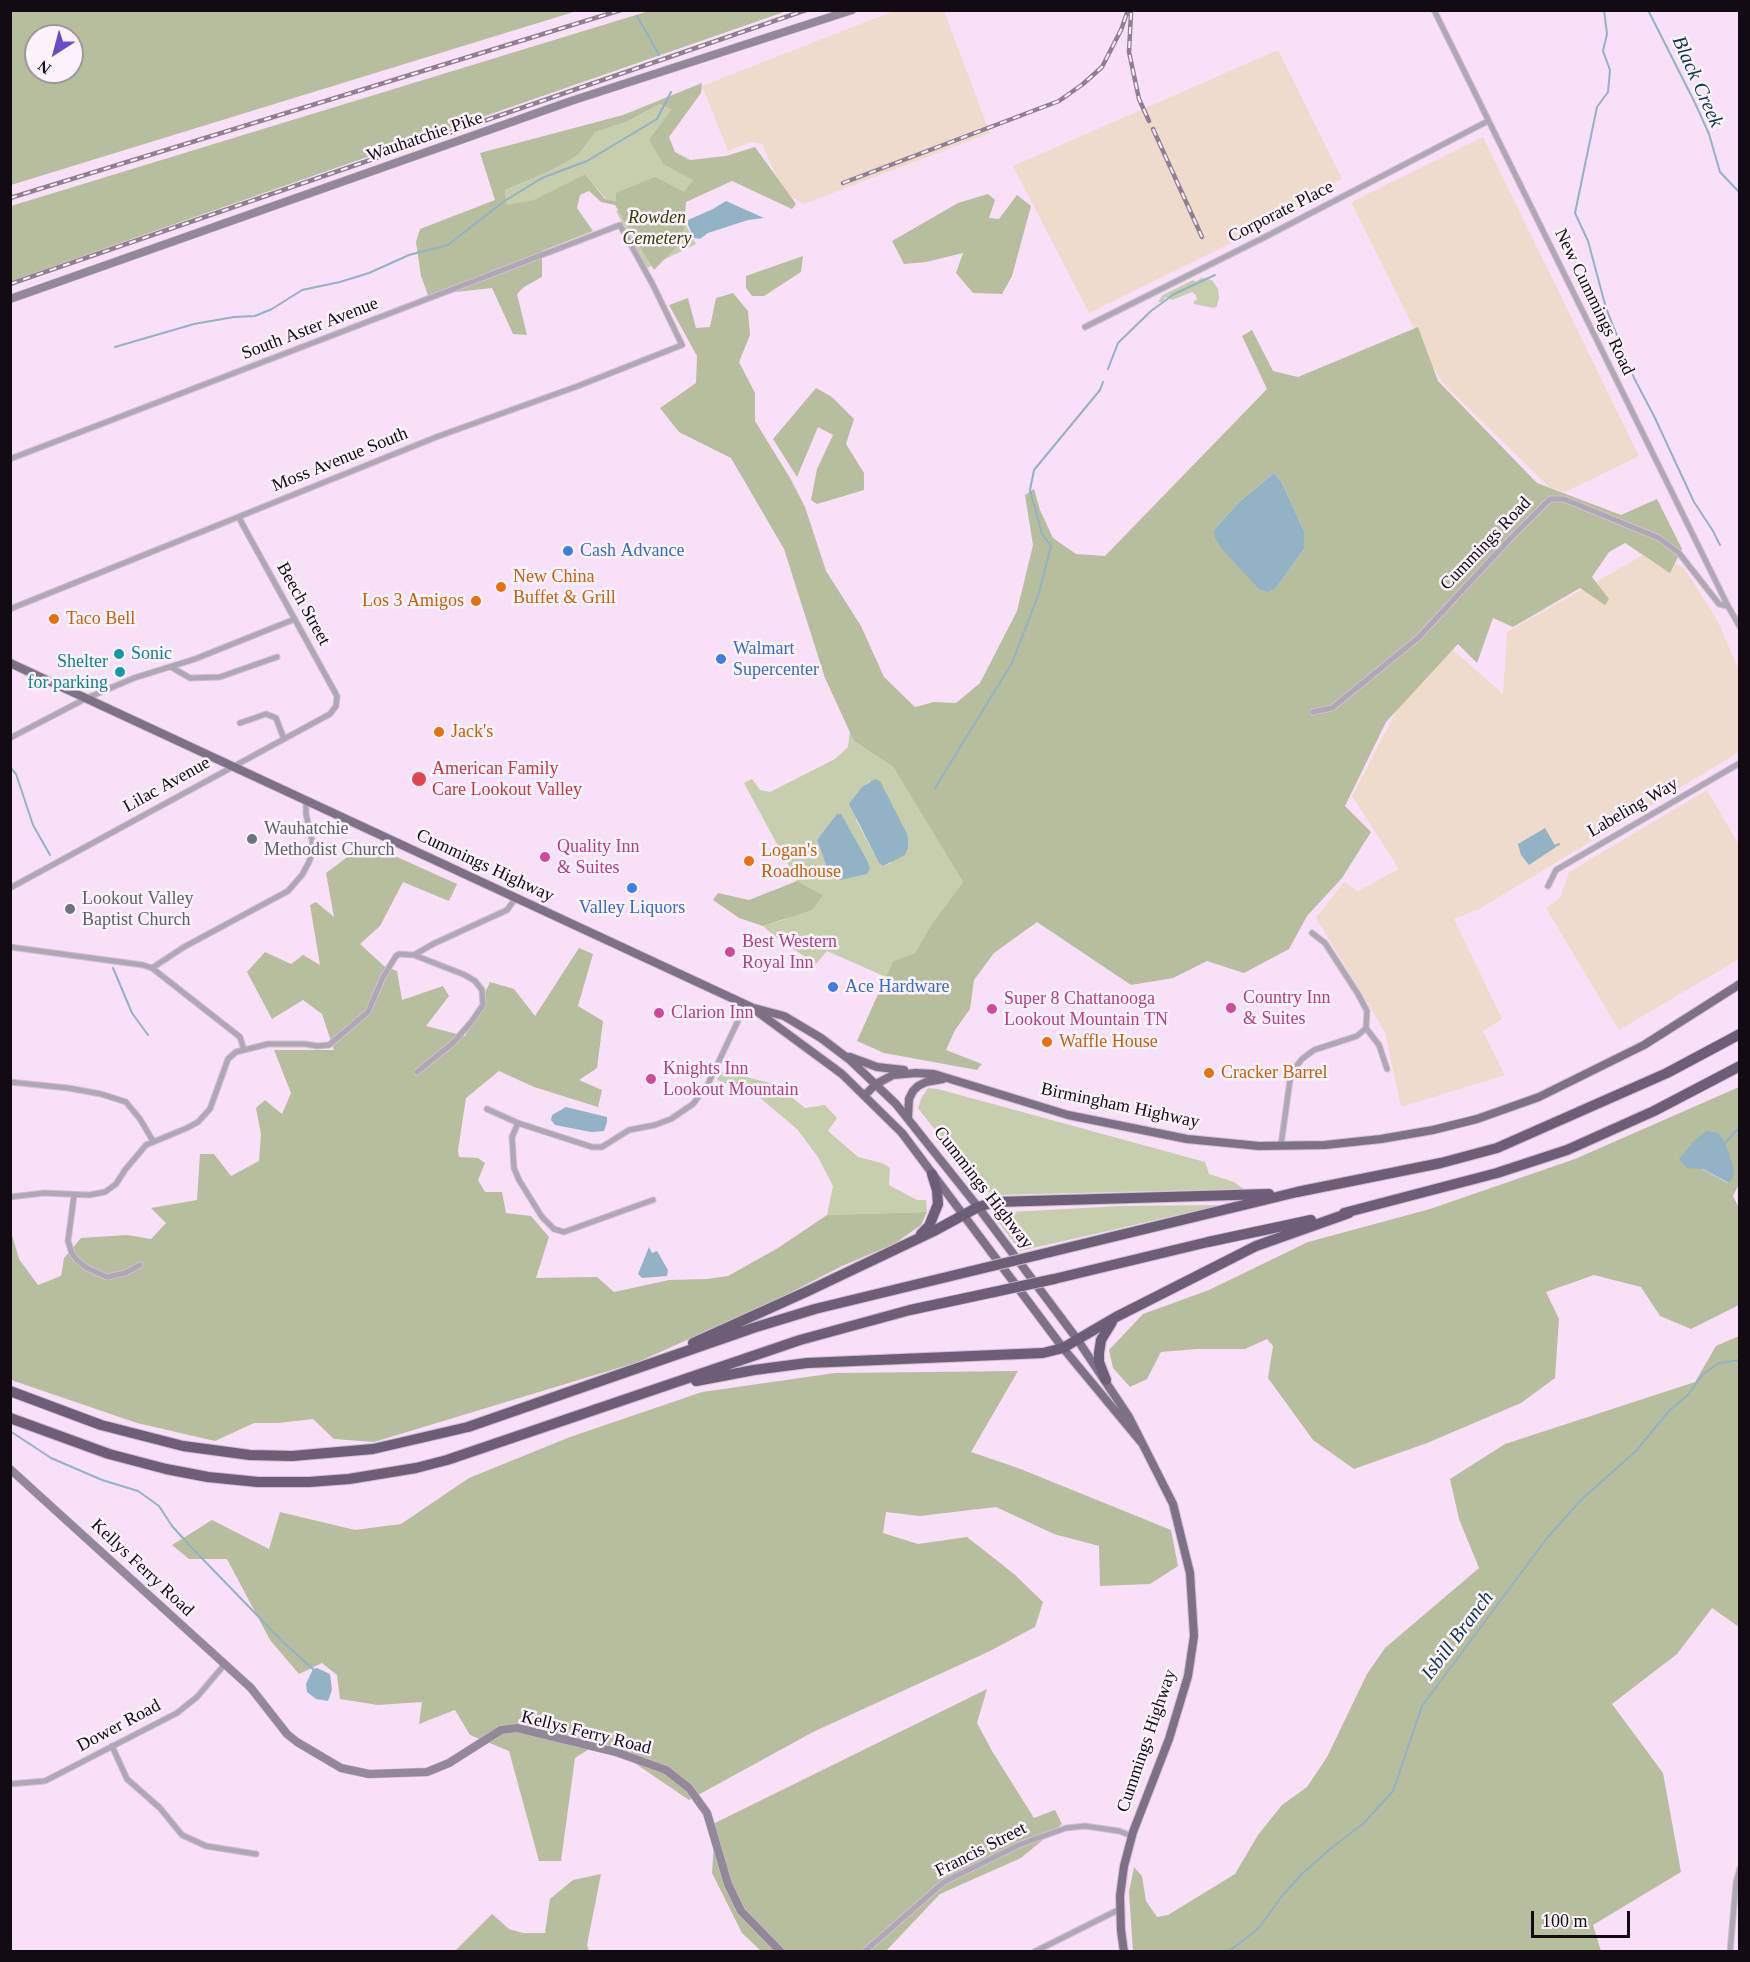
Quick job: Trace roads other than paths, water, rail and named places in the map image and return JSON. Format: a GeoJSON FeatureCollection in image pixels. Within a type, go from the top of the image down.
{"type":"FeatureCollection","features":[{"type":"Feature","properties":{"kind":"highway"},"geometry":{"type":"LineString","coordinates":[[12,1392],[101,1425],[138,1436],[220,1451],[292,1456],[372,1449],[417,1440],[468,1427],[753,1328],[815,1309],[1297,1192],[1441,1163],[1497,1148],[1667,1073],[1740,1034]]}},
{"type":"Feature","properties":{"kind":"highway"},"geometry":{"type":"LineString","coordinates":[[12,1419],[110,1454],[166,1469],[208,1477],[258,1482],[309,1482],[378,1475],[485,1449],[654,1388],[800,1340],[910,1310],[1349,1212],[1497,1173],[1568,1150],[1654,1111],[1740,1066]]}},
{"type":"Feature","properties":{"kind":"highway"},"geometry":{"type":"LineString","coordinates":[[916,1238],[929,1226],[938,1204],[932,1174]]}},
{"type":"Feature","properties":{"kind":"highway"},"geometry":{"type":"LineString","coordinates":[[632,1370],[808,1291],[978,1207],[995,1202],[1297,1192]]}},
{"type":"Feature","properties":{"kind":"highway"},"geometry":{"type":"LineString","coordinates":[[654,1388],[807,1363],[1043,1353],[1063,1348],[1116,1317],[1256,1246],[1349,1212]]}},
{"type":"Feature","properties":{"kind":"highway"},"geometry":{"type":"LineString","coordinates":[[1106,1380],[1099,1362],[1100,1346],[1104,1334],[1116,1317]]}},
{"type":"Feature","properties":{"kind":"main road","name":"Cummings Highway"},"geometry":{"type":"LineString","coordinates":[[10,663],[748,1006],[784,1016],[821,1038],[839,1052],[876,1084],[908,1119],[978,1207],[1106,1380],[1129,1417],[1173,1504],[1181,1533],[1190,1573],[1194,1636],[1188,1676],[1172,1728],[1132,1836],[1124,1866],[1120,1909],[1124,1952]]}},
{"type":"Feature","properties":{"kind":"main road","name":"Birmingham Highway"},"geometry":{"type":"LineString","coordinates":[[865,1095],[876,1084],[893,1075],[934,1074],[1068,1115],[1187,1139],[1259,1146],[1325,1145],[1381,1139],[1477,1119],[1539,1097],[1644,1045],[1740,984]]}},
{"type":"Feature","properties":{"kind":"main road","name":"Cummings Highway"},"geometry":{"type":"LineString","coordinates":[[748,1006],[842,1074],[902,1133],[1063,1348],[1141,1442]]}},
{"type":"Feature","properties":{"kind":"main road"},"geometry":{"type":"LineString","coordinates":[[839,1052],[877,1067],[916,1073]]}},
{"type":"Feature","properties":{"kind":"main road"},"geometry":{"type":"LineString","coordinates":[[908,1119],[909,1099],[918,1086],[946,1078]]}},
{"type":"Feature","properties":{"kind":"street","name":"Wauhatchie Pike"},"geometry":{"type":"LineString","coordinates":[[10,299],[571,101],[852,10]]}},
{"type":"Feature","properties":{"kind":"street","name":"New Cummings Road"},"geometry":{"type":"LineString","coordinates":[[1434,10],[1728,606]]}},
{"type":"Feature","properties":{"kind":"street","name":"Corporate Place"},"geometry":{"type":"LineString","coordinates":[[1085,327],[1254,243],[1488,121]]}},
{"type":"Feature","properties":{"kind":"street","name":"Moss Avenue South"},"geometry":{"type":"LineString","coordinates":[[10,609],[439,436],[578,386],[682,345],[641,261],[620,225]]}},
{"type":"Feature","properties":{"kind":"street","name":"South Aster Avenue"},"geometry":{"type":"LineString","coordinates":[[10,459],[620,225]]}},
{"type":"Feature","properties":{"kind":"street","name":"Cummings Road"},"geometry":{"type":"LineString","coordinates":[[1313,712],[1332,708],[1418,638],[1550,499],[1564,499],[1659,538],[1679,553],[1719,604],[1728,606],[1740,627]]}},
{"type":"Feature","properties":{"kind":"street","name":"Beech Street"},"geometry":{"type":"LineString","coordinates":[[239,518],[337,696],[336,706]]}},
{"type":"Feature","properties":{"kind":"street"},"geometry":{"type":"LineString","coordinates":[[10,738],[85,699],[134,678],[195,659],[295,619]]}},
{"type":"Feature","properties":{"kind":"street"},"geometry":{"type":"LineString","coordinates":[[171,667],[190,678],[220,677],[278,657]]}},
{"type":"Feature","properties":{"kind":"street","name":"Lilac Avenue"},"geometry":{"type":"LineString","coordinates":[[10,888],[330,714],[336,706]]}},
{"type":"Feature","properties":{"kind":"street"},"geometry":{"type":"LineString","coordinates":[[240,723],[266,714],[276,718],[284,739]]}},
{"type":"Feature","properties":{"kind":"street","name":"Labeling Way"},"geometry":{"type":"LineString","coordinates":[[1548,886],[1556,870],[1740,764]]}},
{"type":"Feature","properties":{"kind":"street"},"geometry":{"type":"LineString","coordinates":[[152,968],[184,947],[288,891],[309,862],[313,850],[306,814],[306,801]]}},
{"type":"Feature","properties":{"kind":"street"},"geometry":{"type":"LineString","coordinates":[[414,955],[507,910],[515,899]]}},
{"type":"Feature","properties":{"kind":"street"},"geometry":{"type":"LineString","coordinates":[[1312,933],[1325,943],[1358,994],[1367,1011],[1366,1028],[1379,1044],[1387,1069]]}},
{"type":"Feature","properties":{"kind":"street"},"geometry":{"type":"LineString","coordinates":[[10,947],[152,968],[240,1037],[244,1050]]}},
{"type":"Feature","properties":{"kind":"street"},"geometry":{"type":"LineString","coordinates":[[10,1197],[43,1193],[74,1196],[105,1192],[116,1184],[146,1145],[198,1122],[210,1109],[228,1059],[236,1052],[280,1044],[305,1044],[317,1047],[329,1044],[368,1012],[383,977],[399,954],[414,955],[465,975],[475,981],[482,990],[483,1005],[472,1022],[453,1043],[417,1072]]}},
{"type":"Feature","properties":{"kind":"street"},"geometry":{"type":"LineString","coordinates":[[487,1109],[518,1123],[592,1147],[602,1147],[629,1130],[672,1119],[693,1104],[702,1094],[748,1006]]}},
{"type":"Feature","properties":{"kind":"street"},"geometry":{"type":"LineString","coordinates":[[1281,1145],[1290,1080],[1295,1068],[1314,1050],[1357,1036],[1366,1028]]}},
{"type":"Feature","properties":{"kind":"street"},"geometry":{"type":"LineString","coordinates":[[10,1082],[76,1089],[126,1102],[140,1119],[153,1141]]}},
{"type":"Feature","properties":{"kind":"street"},"geometry":{"type":"LineString","coordinates":[[518,1123],[512,1137],[514,1168],[542,1217],[554,1229],[564,1232],[653,1200]]}},
{"type":"Feature","properties":{"kind":"street"},"geometry":{"type":"LineString","coordinates":[[74,1196],[68,1241],[72,1254],[78,1261],[87,1268],[108,1277],[124,1273],[140,1265]]}},
{"type":"Feature","properties":{"kind":"street","name":"Kellys Ferry Road"},"geometry":{"type":"LineString","coordinates":[[10,1468],[251,1688],[279,1725],[296,1741],[341,1768],[380,1774],[427,1772],[449,1763],[501,1730],[517,1728],[616,1752],[666,1770],[689,1788],[707,1813],[728,1884],[741,1911],[781,1952]]}},
{"type":"Feature","properties":{"kind":"street","name":"Dower Road"},"geometry":{"type":"LineString","coordinates":[[10,1784],[45,1782],[186,1707],[225,1664]]}},
{"type":"Feature","properties":{"kind":"street"},"geometry":{"type":"LineString","coordinates":[[112,1746],[127,1779],[160,1808],[182,1835],[206,1846],[256,1854]]}},
{"type":"Feature","properties":{"kind":"street","name":"Francis Street"},"geometry":{"type":"LineString","coordinates":[[864,1952],[944,1882],[1021,1844],[1066,1828],[1085,1826],[1119,1831],[1132,1836]]}},
{"type":"Feature","properties":{"kind":"street"},"geometry":{"type":"LineString","coordinates":[[1730,1952],[1736,1883],[1740,1868]]}},
{"type":"Feature","properties":{"kind":"street"},"geometry":{"type":"LineString","coordinates":[[1034,1952],[1120,1909]]}},
{"type":"Feature","properties":{"kind":"water"},"geometry":{"type":"Polygon","coordinates":[[[726,201],[764,218],[748,220],[708,233],[700,239],[694,238],[688,220],[726,201]]]}},
{"type":"Feature","properties":{"kind":"water"},"geometry":{"type":"Polygon","coordinates":[[[1274,473],[1281,481],[1304,531],[1304,549],[1276,588],[1267,592],[1258,588],[1223,550],[1215,538],[1214,530],[1237,504],[1274,473]]]}},
{"type":"Feature","properties":{"kind":"water"},"geometry":{"type":"Polygon","coordinates":[[[875,779],[880,781],[908,840],[905,855],[883,866],[879,863],[849,804],[862,787],[875,779]]]}},
{"type":"Feature","properties":{"kind":"water"},"geometry":{"type":"Polygon","coordinates":[[[837,814],[841,814],[867,860],[870,869],[867,874],[840,880],[834,878],[826,865],[817,840],[837,814]]]}},
{"type":"Feature","properties":{"kind":"water"},"geometry":{"type":"Polygon","coordinates":[[[1545,828],[1556,847],[1529,865],[1521,855],[1518,844],[1545,828]]]}},
{"type":"Feature","properties":{"kind":"water"},"geometry":{"type":"Polygon","coordinates":[[[566,1107],[607,1117],[604,1131],[591,1132],[555,1125],[551,1120],[552,1115],[566,1107]]]}},
{"type":"Feature","properties":{"kind":"water"},"geometry":{"type":"Polygon","coordinates":[[[1707,1131],[1719,1133],[1725,1144],[1734,1167],[1733,1178],[1729,1183],[1703,1169],[1687,1168],[1679,1159],[1696,1139],[1707,1131]]]}},
{"type":"Feature","properties":{"kind":"water"},"geometry":{"type":"Polygon","coordinates":[[[649,1247],[652,1253],[657,1251],[668,1270],[667,1276],[642,1278],[638,1274],[649,1247]]]}},
{"type":"Feature","properties":{"kind":"water"},"geometry":{"type":"Polygon","coordinates":[[[317,1668],[330,1674],[332,1690],[328,1701],[316,1699],[307,1692],[306,1684],[313,1669],[317,1668]]]}},
{"type":"Feature","properties":{"kind":"waterway"},"geometry":{"type":"LineString","coordinates":[[1604,10],[1607,34],[1603,51],[1610,70],[1608,92],[1597,107],[1575,213],[1588,241],[1606,308],[1634,378],[1694,502],[1720,545]]}},
{"type":"Feature","properties":{"kind":"waterway","name":"Black Creek"},"geometry":{"type":"LineString","coordinates":[[1648,10],[1709,134],[1720,172],[1740,193]]}},
{"type":"Feature","properties":{"kind":"waterway"},"geometry":{"type":"LineString","coordinates":[[637,16],[659,55]]}},
{"type":"Feature","properties":{"kind":"waterway"},"geometry":{"type":"LineString","coordinates":[[115,347],[194,324],[255,316],[272,309],[302,290],[340,282],[369,273],[409,255],[448,245],[503,202],[542,178],[587,161],[657,119],[671,92]]}},
{"type":"Feature","properties":{"kind":"waterway"},"geometry":{"type":"LineString","coordinates":[[1108,369],[1118,343],[1151,311],[1174,294],[1215,275]]}},
{"type":"Feature","properties":{"kind":"waterway"},"geometry":{"type":"LineString","coordinates":[[935,788],[1012,663],[1039,593],[1051,546],[1042,534],[1030,490],[1034,470],[1100,390],[1103,382]]}},
{"type":"Feature","properties":{"kind":"waterway"},"geometry":{"type":"LineString","coordinates":[[10,767],[16,774],[33,825],[50,855]]}},
{"type":"Feature","properties":{"kind":"waterway"},"geometry":{"type":"LineString","coordinates":[[1553,847],[1559,844]]}},
{"type":"Feature","properties":{"kind":"waterway"},"geometry":{"type":"LineString","coordinates":[[113,968],[132,1013],[148,1035]]}},
{"type":"Feature","properties":{"kind":"waterway"},"geometry":{"type":"LineString","coordinates":[[1723,1145],[1740,1127]]}},
{"type":"Feature","properties":{"kind":"waterway","name":"Isbill Branch"},"geometry":{"type":"LineString","coordinates":[[1228,1952],[1258,1929],[1282,1896],[1303,1873],[1364,1823],[1393,1791],[1422,1706],[1547,1538],[1582,1499],[1636,1451],[1669,1411],[1688,1395],[1703,1374],[1719,1363],[1740,1360]]}},
{"type":"Feature","properties":{"kind":"waterway"},"geometry":{"type":"LineString","coordinates":[[10,1431],[51,1458],[102,1480],[138,1491],[159,1506],[172,1526],[192,1548],[282,1641],[314,1670]]}},
{"type":"Feature","properties":{"kind":"railway"},"geometry":{"type":"LineString","coordinates":[[10,198],[621,10]]}},
{"type":"Feature","properties":{"kind":"railway"},"geometry":{"type":"LineString","coordinates":[[10,284],[806,10]]}},
{"type":"Feature","properties":{"kind":"railway"},"geometry":{"type":"LineString","coordinates":[[843,183],[1059,101],[1102,67],[1121,30],[1128,10]]}},
{"type":"Feature","properties":{"kind":"railway"},"geometry":{"type":"LineString","coordinates":[[1131,13],[1129,52],[1139,99],[1149,121]]}},
{"type":"Feature","properties":{"kind":"railway"},"geometry":{"type":"LineString","coordinates":[[1153,129],[1202,237]]}},
{"type":"Feature","properties":{"kind":"place","name":"Cash Advance"},"geometry":{"type":"Point","coordinates":[568,551]}},
{"type":"Feature","properties":{"kind":"place","name":"New China Buffet & Grill"},"geometry":{"type":"Point","coordinates":[501,587]}},
{"type":"Feature","properties":{"kind":"place","name":"Los 3 Amigos"},"geometry":{"type":"Point","coordinates":[476,601]}},
{"type":"Feature","properties":{"kind":"place","name":"Taco Bell"},"geometry":{"type":"Point","coordinates":[54,619]}},
{"type":"Feature","properties":{"kind":"place","name":"Sonic"},"geometry":{"type":"Point","coordinates":[119,654]}},
{"type":"Feature","properties":{"kind":"place","name":"Walmart Supercenter"},"geometry":{"type":"Point","coordinates":[721,659]}},
{"type":"Feature","properties":{"kind":"place","name":"Shelter for parking"},"geometry":{"type":"Point","coordinates":[120,672]}},
{"type":"Feature","properties":{"kind":"place","name":"Jack's"},"geometry":{"type":"Point","coordinates":[439,732]}},
{"type":"Feature","properties":{"kind":"place","name":"American Family Care Lookout Valley"},"geometry":{"type":"Point","coordinates":[419,779]}},
{"type":"Feature","properties":{"kind":"place","name":"Wauhatchie Methodist Church"},"geometry":{"type":"Point","coordinates":[252,839]}},
{"type":"Feature","properties":{"kind":"place","name":"Quality Inn & Suites"},"geometry":{"type":"Point","coordinates":[545,857]}},
{"type":"Feature","properties":{"kind":"place","name":"Logan's Roadhouse"},"geometry":{"type":"Point","coordinates":[749,861]}},
{"type":"Feature","properties":{"kind":"place","name":"Valley Liquors"},"geometry":{"type":"Point","coordinates":[632,888]}},
{"type":"Feature","properties":{"kind":"place","name":"Lookout Valley Baptist Church"},"geometry":{"type":"Point","coordinates":[70,909]}},
{"type":"Feature","properties":{"kind":"place","name":"Best Western Royal Inn"},"geometry":{"type":"Point","coordinates":[730,952]}},
{"type":"Feature","properties":{"kind":"place","name":"Ace Hardware"},"geometry":{"type":"Point","coordinates":[833,987]}},
{"type":"Feature","properties":{"kind":"place","name":"Country Inn & Suites"},"geometry":{"type":"Point","coordinates":[1231,1008]}},
{"type":"Feature","properties":{"kind":"place","name":"Super 8 Chattanooga Lookout Mountain TN"},"geometry":{"type":"Point","coordinates":[992,1009]}},
{"type":"Feature","properties":{"kind":"place","name":"Clarion Inn"},"geometry":{"type":"Point","coordinates":[659,1013]}},
{"type":"Feature","properties":{"kind":"place","name":"Waffle House"},"geometry":{"type":"Point","coordinates":[1047,1042]}},
{"type":"Feature","properties":{"kind":"place","name":"Cracker Barrel"},"geometry":{"type":"Point","coordinates":[1209,1073]}},
{"type":"Feature","properties":{"kind":"place","name":"Knights Inn Lookout Mountain"},"geometry":{"type":"Point","coordinates":[651,1079]}},
{"type":"Feature","properties":{"kind":"park label","name":"Rowden Cemetery"},"geometry":{"type":"Point","coordinates":[657,228]}}]}
